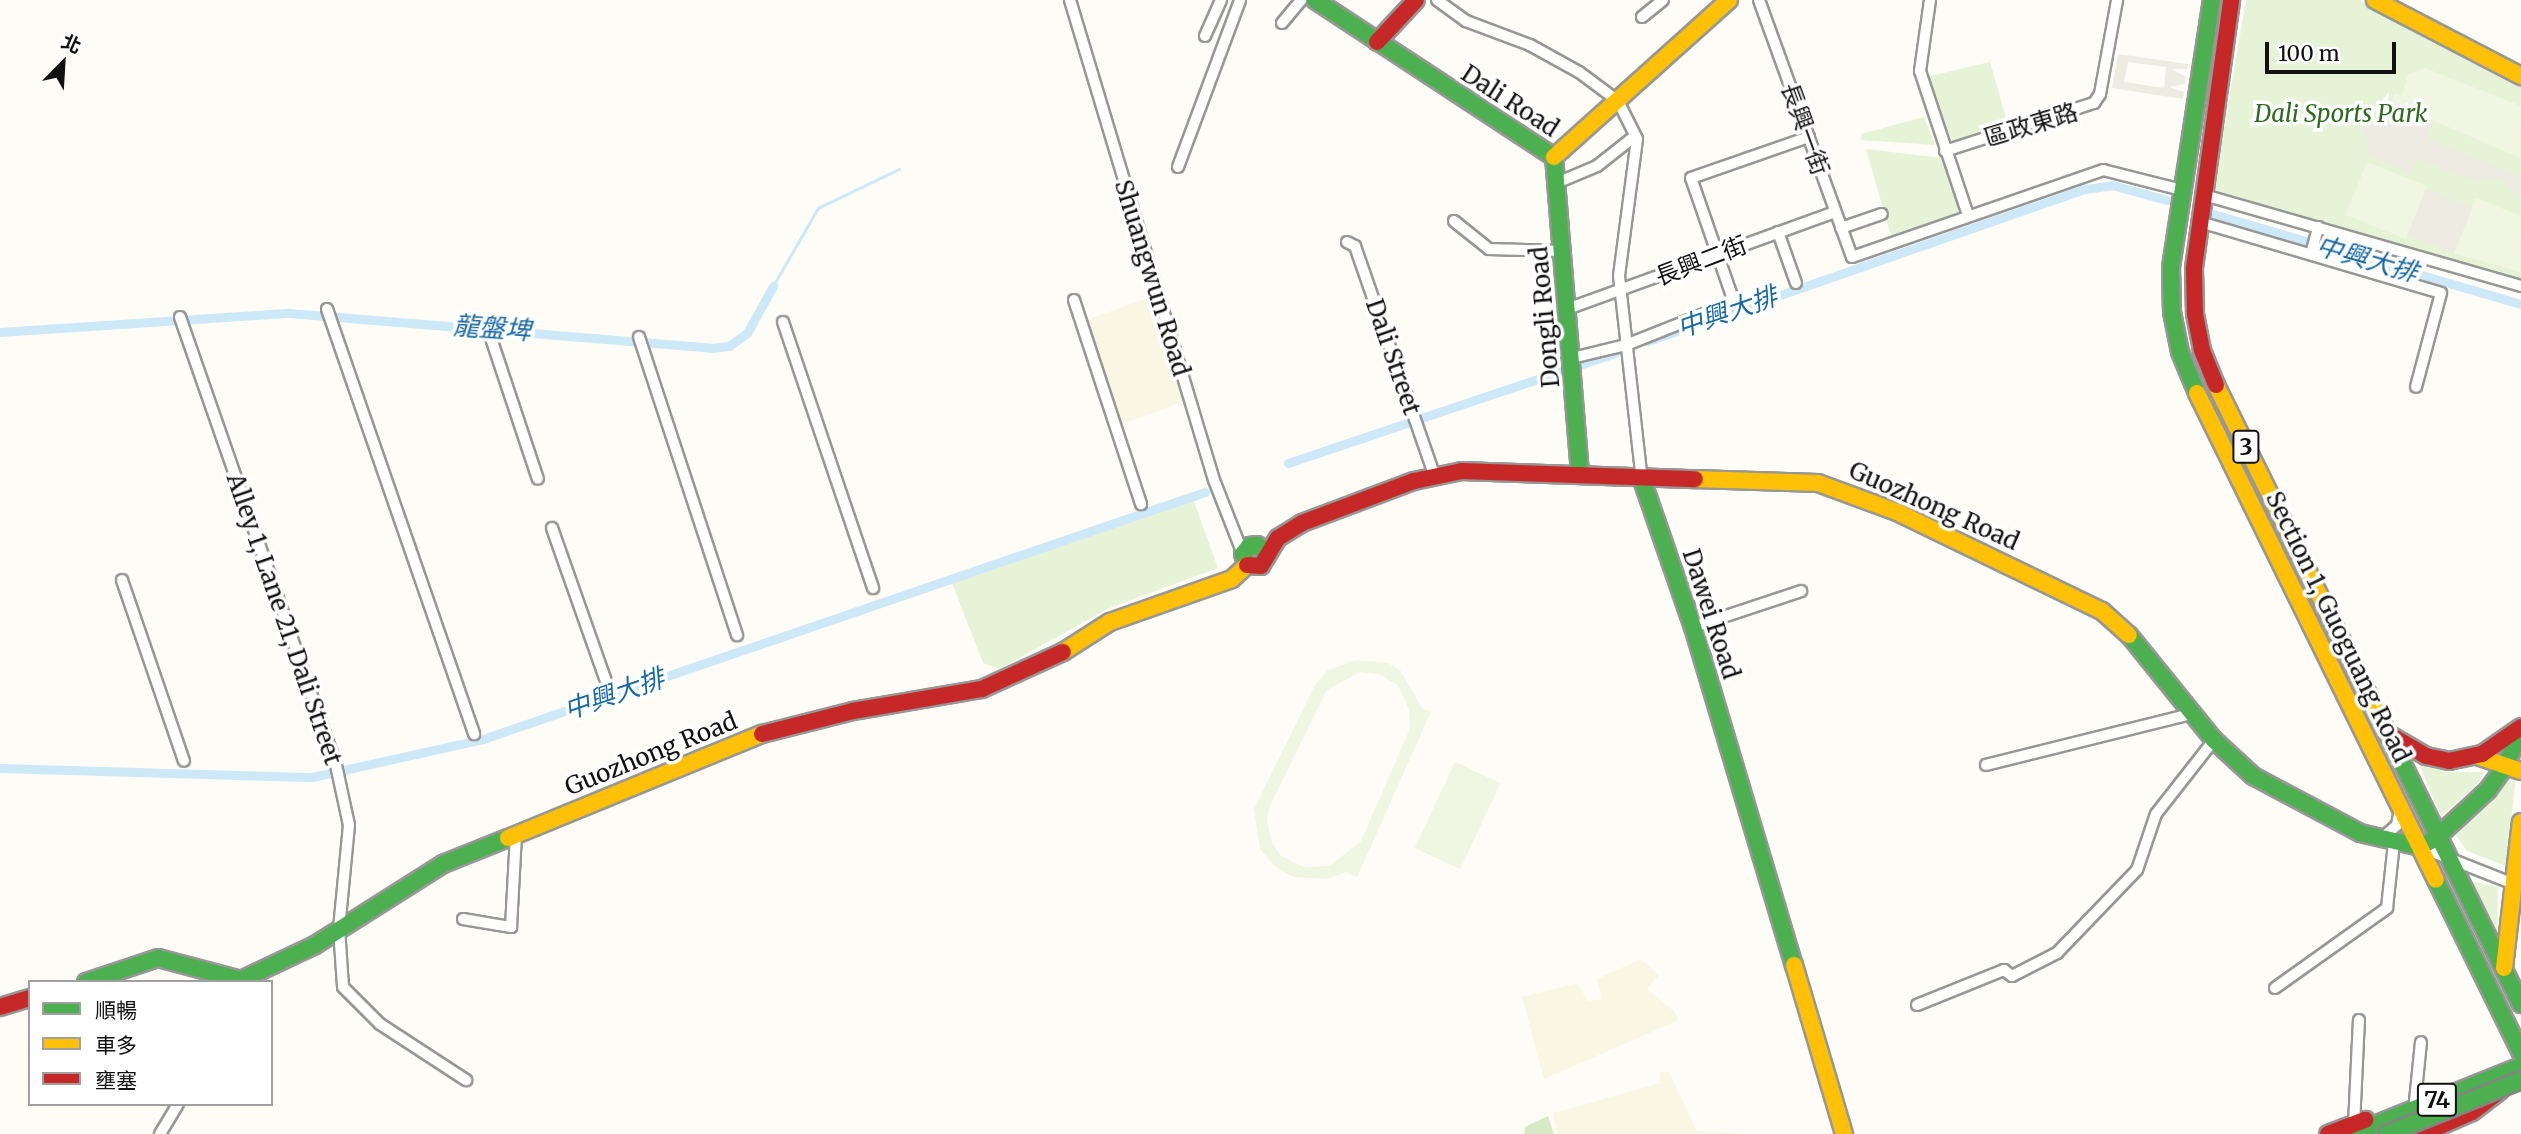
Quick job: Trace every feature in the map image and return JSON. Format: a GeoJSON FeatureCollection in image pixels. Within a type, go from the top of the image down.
{"type":"FeatureCollection","features":[{"type":"Feature","properties":{"kind":"main road","name":"Dali Road"},"geometry":{"type":"LineString","coordinates":[[1315,0],[1553,157],[1729,0]]}},
{"type":"Feature","properties":{"kind":"main road"},"geometry":{"type":"LineString","coordinates":[[1377,42],[1416,0]]}},
{"type":"Feature","properties":{"kind":"main road","name":"Section 1, Guoguang Road"},"geometry":{"type":"LineString","coordinates":[[2212,0],[2182,190],[2171,295],[2189,378],[2521,1053]]}},
{"type":"Feature","properties":{"kind":"main road","name":"Section 1, Guoguang Road"},"geometry":{"type":"LineString","coordinates":[[2231,0],[2200,222],[2194,305],[2211,375],[2389,734],[2436,838],[2521,1004]]}},
{"type":"Feature","properties":{"kind":"main road"},"geometry":{"type":"LineString","coordinates":[[2375,0],[2521,76]]}},
{"type":"Feature","properties":{"kind":"main road","name":"Dongli Road"},"geometry":{"type":"LineString","coordinates":[[1553,157],[1559,182],[1580,475]]}},
{"type":"Feature","properties":{"kind":"main road","name":"Guozhong Road"},"geometry":{"type":"LineString","coordinates":[[243,980],[339,928],[443,864],[516,834],[762,734],[853,711],[982,689],[1054,658],[1110,622],[1232,579],[1245,559],[1261,566],[1266,553],[1278,538],[1302,523],[1435,477],[1493,468],[1642,480],[1818,484],[1897,512],[2102,611],[2144,648],[2214,740],[2273,789],[2387,840],[2420,847]]}},
{"type":"Feature","properties":{"kind":"main road","name":"Dawei Road"},"geometry":{"type":"LineString","coordinates":[[1642,480],[1693,627],[1844,1134]]}},
{"type":"Feature","properties":{"kind":"main road"},"geometry":{"type":"LineString","coordinates":[[2477,756],[2521,728]]}},
{"type":"Feature","properties":{"kind":"main road"},"geometry":{"type":"LineString","coordinates":[[2420,847],[2436,838],[2487,790],[2505,765],[2521,728]]}},
{"type":"Feature","properties":{"kind":"main road"},"geometry":{"type":"LineString","coordinates":[[2389,734],[2438,759],[2477,756],[2521,771]]}},
{"type":"Feature","properties":{"kind":"main road"},"geometry":{"type":"LineString","coordinates":[[2504,968],[2516,885],[2521,822]]}},
{"type":"Feature","properties":{"kind":"main road","name":"Guozhong Road"},"geometry":{"type":"LineString","coordinates":[[92,980],[158,958],[237,980]]}},
{"type":"Feature","properties":{"kind":"main road"},"geometry":{"type":"LineString","coordinates":[[0,1007],[28,999]]}},
{"type":"Feature","properties":{"kind":"main road"},"geometry":{"type":"LineString","coordinates":[[2328,1134],[2353,1129],[2415,1101],[2521,1064]]}},
{"type":"Feature","properties":{"kind":"main road","name":"74"},"geometry":{"type":"LineString","coordinates":[[2353,1129],[2521,1064]]}},
{"type":"Feature","properties":{"kind":"main road"},"geometry":{"type":"LineString","coordinates":[[2368,1134],[2521,1073]]}},
{"type":"Feature","properties":{"kind":"main road","name":"74"},"geometry":{"type":"LineString","coordinates":[[2388,1134],[2521,1080]]}},
{"type":"Feature","properties":{"kind":"main road"},"geometry":{"type":"LineString","coordinates":[[2423,1134],[2472,1112],[2502,1088]]}},
{"type":"Feature","properties":{"kind":"main road"},"geometry":{"type":"LineString","coordinates":[[2406,1134],[2445,1104]]}},
{"type":"Feature","properties":{"kind":"street","name":"Shuangwun Road"},"geometry":{"type":"LineString","coordinates":[[1070,0],[1214,480],[1245,559]]}},
{"type":"Feature","properties":{"kind":"street"},"geometry":{"type":"LineString","coordinates":[[1205,36],[1221,0]]}},
{"type":"Feature","properties":{"kind":"street"},"geometry":{"type":"LineString","coordinates":[[1178,167],[1240,0]]}},
{"type":"Feature","properties":{"kind":"street"},"geometry":{"type":"LineString","coordinates":[[1282,23],[1301,0]]}},
{"type":"Feature","properties":{"kind":"street"},"geometry":{"type":"LineString","coordinates":[[1437,0],[1466,21],[1551,56],[1618,101],[1635,136],[1597,166],[1559,182]]}},
{"type":"Feature","properties":{"kind":"street"},"geometry":{"type":"LineString","coordinates":[[1642,18],[1663,0]]}},
{"type":"Feature","properties":{"kind":"street","name":"長興一街"},"geometry":{"type":"LineString","coordinates":[[1759,0],[1852,257],[1968,215]]}},
{"type":"Feature","properties":{"kind":"street"},"geometry":{"type":"LineString","coordinates":[[1930,0],[1920,71],[1968,215],[2103,170],[2182,190]]}},
{"type":"Feature","properties":{"kind":"street","name":"區政東路"},"geometry":{"type":"LineString","coordinates":[[1945,151],[2094,103],[2100,94],[2117,0]]}},
{"type":"Feature","properties":{"kind":"street","name":"Dawei Road"},"geometry":{"type":"LineString","coordinates":[[1635,136],[1619,292],[1642,480]]}},
{"type":"Feature","properties":{"kind":"street"},"geometry":{"type":"LineString","coordinates":[[1572,363],[1626,345],[1734,302],[1691,178],[1809,137]]}},
{"type":"Feature","properties":{"kind":"street"},"geometry":{"type":"LineString","coordinates":[[2204,195],[2521,286]]}},
{"type":"Feature","properties":{"kind":"street","name":"長興二街"},"geometry":{"type":"LineString","coordinates":[[1567,309],[1835,212]]}},
{"type":"Feature","properties":{"kind":"street"},"geometry":{"type":"LineString","coordinates":[[1840,228],[1882,214]]}},
{"type":"Feature","properties":{"kind":"street"},"geometry":{"type":"LineString","coordinates":[[1454,220],[1489,249],[1563,251]]}},
{"type":"Feature","properties":{"kind":"street"},"geometry":{"type":"LineString","coordinates":[[2200,222],[2441,293],[2416,387]]}},
{"type":"Feature","properties":{"kind":"street"},"geometry":{"type":"LineString","coordinates":[[2311,254],[2318,227]]}},
{"type":"Feature","properties":{"kind":"street"},"geometry":{"type":"LineString","coordinates":[[1778,232],[1796,283]]}},
{"type":"Feature","properties":{"kind":"street","name":"Dali Street"},"geometry":{"type":"LineString","coordinates":[[1347,242],[1355,246],[1435,477]]}},
{"type":"Feature","properties":{"kind":"street"},"geometry":{"type":"LineString","coordinates":[[1074,300],[1141,504]]}},
{"type":"Feature","properties":{"kind":"street"},"geometry":{"type":"LineString","coordinates":[[327,309],[474,734]]}},
{"type":"Feature","properties":{"kind":"street","name":"Alley 1, Lane 21, Dali Street"},"geometry":{"type":"LineString","coordinates":[[180,317],[336,765],[349,825],[339,928],[343,987],[380,1024],[466,1080]]}},
{"type":"Feature","properties":{"kind":"street"},"geometry":{"type":"LineString","coordinates":[[783,321],[873,588]]}},
{"type":"Feature","properties":{"kind":"street"},"geometry":{"type":"LineString","coordinates":[[486,323],[538,479]]}},
{"type":"Feature","properties":{"kind":"street"},"geometry":{"type":"LineString","coordinates":[[639,337],[737,635]]}},
{"type":"Feature","properties":{"kind":"street"},"geometry":{"type":"LineString","coordinates":[[552,528],[609,690]]}},
{"type":"Feature","properties":{"kind":"street"},"geometry":{"type":"LineString","coordinates":[[122,580],[184,761]]}},
{"type":"Feature","properties":{"kind":"street"},"geometry":{"type":"LineString","coordinates":[[1693,627],[1801,591]]}},
{"type":"Feature","properties":{"kind":"street"},"geometry":{"type":"LineString","coordinates":[[1986,765],[2195,713]]}},
{"type":"Feature","properties":{"kind":"street"},"geometry":{"type":"LineString","coordinates":[[1917,1005],[2004,970],[2012,976],[2057,953],[2137,870],[2156,814],[2214,740]]}},
{"type":"Feature","properties":{"kind":"street"},"geometry":{"type":"LineString","coordinates":[[2275,988],[2387,908],[2387,840],[2397,825],[2400,806]]}},
{"type":"Feature","properties":{"kind":"street"},"geometry":{"type":"LineString","coordinates":[[463,919],[511,927],[516,834]]}},
{"type":"Feature","properties":{"kind":"street"},"geometry":{"type":"LineString","coordinates":[[2420,847],[2516,885]]}},
{"type":"Feature","properties":{"kind":"street"},"geometry":{"type":"LineString","coordinates":[[2353,1129],[2358,1020]]}},
{"type":"Feature","properties":{"kind":"street"},"geometry":{"type":"LineString","coordinates":[[2415,1101],[2421,1042]]}},
{"type":"Feature","properties":{"kind":"street"},"geometry":{"type":"LineString","coordinates":[[160,1134],[177,1106]]}},
{"type":"Feature","properties":{"kind":"shaded area"},"geometry":{"type":"Polygon","coordinates":[[[2118,54],[2188,64],[2187,69],[2172,69],[2186,77],[2185,84],[2169,87],[2184,92],[2183,99],[2112,88],[2118,54]],[[2128,62],[2124,82],[2164,88],[2166,67],[2128,62]]]}},
{"type":"Feature","properties":{"kind":"shaded area"},"geometry":{"type":"Polygon","coordinates":[[[2391,107],[2433,124],[2427,139],[2521,177],[2521,198],[2502,179],[2475,182],[2417,158],[2412,174],[2366,154],[2369,142],[2360,128],[2385,119],[2391,107]]]}},
{"type":"Feature","properties":{"kind":"shaded area"},"geometry":{"type":"Polygon","coordinates":[[[2426,189],[2472,208],[2454,253],[2408,234],[2426,189]]]}},
{"type":"Feature","properties":{"kind":"shaded area"},"geometry":{"type":"Polygon","coordinates":[[[1147,298],[1185,401],[1122,424],[1084,321],[1147,298]]]}},
{"type":"Feature","properties":{"kind":"shaded area"},"geometry":{"type":"Polygon","coordinates":[[[1641,959],[1659,975],[1647,989],[1676,1013],[1677,1021],[1544,1079],[1522,997],[1577,983],[1588,1001],[1602,999],[1597,979],[1641,959]]]}},
{"type":"Feature","properties":{"kind":"shaded area"},"geometry":{"type":"Polygon","coordinates":[[[1660,1072],[1669,1072],[1697,1131],[1759,1134],[1557,1134],[1553,1113],[1660,1083],[1660,1072]]]}},
{"type":"Feature","properties":{"kind":"green space","name":"Dali Sports Park"},"geometry":{"type":"Polygon","coordinates":[[[2246,0],[2360,0],[2521,86],[2521,281],[2213,192],[2246,0]]]}},
{"type":"Feature","properties":{"kind":"green space"},"geometry":{"type":"Polygon","coordinates":[[[1990,62],[2009,128],[1953,142],[1926,77],[1990,62]]]}},
{"type":"Feature","properties":{"kind":"green space"},"geometry":{"type":"Polygon","coordinates":[[[2425,68],[2521,106],[2520,158],[2391,102],[2395,93],[2402,96],[2408,75],[2425,68]]]}},
{"type":"Feature","properties":{"kind":"green space"},"geometry":{"type":"Polygon","coordinates":[[[1924,117],[1935,145],[1861,140],[1861,134],[1924,117]]]}},
{"type":"Feature","properties":{"kind":"green space"},"geometry":{"type":"Polygon","coordinates":[[[1866,149],[1943,158],[1959,201],[1958,216],[1892,240],[1866,149]]]}},
{"type":"Feature","properties":{"kind":"green space"},"geometry":{"type":"Polygon","coordinates":[[[2367,162],[2427,186],[2406,239],[2346,215],[2367,162]]]}},
{"type":"Feature","properties":{"kind":"green space"},"geometry":{"type":"Polygon","coordinates":[[[2476,198],[2521,216],[2520,272],[2453,253],[2476,198]]]}},
{"type":"Feature","properties":{"kind":"green space"},"geometry":{"type":"Polygon","coordinates":[[[1192,496],[1218,568],[1107,609],[1000,669],[983,663],[952,583],[1192,496]]]}},
{"type":"Feature","properties":{"kind":"green space"},"geometry":{"type":"Polygon","coordinates":[[[1356,660],[1388,663],[1400,670],[1422,708],[1431,712],[1357,877],[1346,872],[1328,879],[1294,877],[1276,867],[1260,849],[1254,809],[1315,685],[1327,671],[1356,660]],[[1360,672],[1327,690],[1270,805],[1267,820],[1272,843],[1281,856],[1303,867],[1330,866],[1361,841],[1410,729],[1409,710],[1398,685],[1378,674],[1360,672]]]}},
{"type":"Feature","properties":{"kind":"green space"},"geometry":{"type":"Polygon","coordinates":[[[1455,762],[1500,783],[1460,869],[1415,848],[1455,762]]]}},
{"type":"Feature","properties":{"kind":"green space"},"geometry":{"type":"Polygon","coordinates":[[[2419,764],[2447,772],[2484,772],[2477,785],[2441,816],[2419,764]]]}},
{"type":"Feature","properties":{"kind":"green space"},"geometry":{"type":"Polygon","coordinates":[[[2504,776],[2516,777],[2506,866],[2467,851],[2456,835],[2492,800],[2504,776]]]}},
{"type":"Feature","properties":{"kind":"green space"},"geometry":{"type":"Polygon","coordinates":[[[2470,881],[2498,887],[2497,938],[2470,881]]]}},
{"type":"Feature","properties":{"kind":"green space"},"geometry":{"type":"Polygon","coordinates":[[[1548,1116],[1554,1134],[1524,1134],[1525,1127],[1548,1116]]]}},
{"type":"Feature","properties":{"kind":"waterway","name":"龍盤埤"},"geometry":{"type":"LineString","coordinates":[[773,286],[818,208],[899,169]]}},
{"type":"Feature","properties":{"kind":"waterway","name":"中興大排"},"geometry":{"type":"LineString","coordinates":[[1648,341],[2085,189],[2112,185],[2167,200]]}},
{"type":"Feature","properties":{"kind":"waterway","name":"中興大排"},"geometry":{"type":"LineString","coordinates":[[2213,214],[2521,304]]}},
{"type":"Feature","properties":{"kind":"waterway","name":"龍盤埤"},"geometry":{"type":"LineString","coordinates":[[0,332],[289,313],[712,348],[729,346],[747,333],[773,286]]}},
{"type":"Feature","properties":{"kind":"waterway","name":"中興大排"},"geometry":{"type":"LineString","coordinates":[[1288,463],[1615,353]]}},
{"type":"Feature","properties":{"kind":"waterway","name":"中興大排"},"geometry":{"type":"LineString","coordinates":[[0,768],[312,777],[483,739],[1205,492]]}},
{"type":"Feature","properties":{"kind":"traffic: fast"},"geometry":{"type":"LineString","coordinates":[[1315,0],[1554,157]]}},
{"type":"Feature","properties":{"kind":"traffic: fast"},"geometry":{"type":"LineString","coordinates":[[2197,393],[2180,352],[2172,312],[2171,267],[2212,0]]}},
{"type":"Feature","properties":{"kind":"traffic: fast"},"geometry":{"type":"LineString","coordinates":[[1554,157],[1580,475]]}},
{"type":"Feature","properties":{"kind":"traffic: fast"},"geometry":{"type":"LineString","coordinates":[[1642,480],[1693,627],[1794,965]]}},
{"type":"Feature","properties":{"kind":"traffic: fast"},"geometry":{"type":"LineString","coordinates":[[1247,565],[1243,554],[1249,546],[1257,545],[1266,553]]}},
{"type":"Feature","properties":{"kind":"traffic: fast"},"geometry":{"type":"LineString","coordinates":[[2129,635],[2214,740],[2253,776],[2360,833],[2420,847],[2436,838],[2488,790],[2506,765],[2521,729]]}},
{"type":"Feature","properties":{"kind":"traffic: fast"},"geometry":{"type":"LineString","coordinates":[[2389,736],[2521,1004]]}},
{"type":"Feature","properties":{"kind":"traffic: fast"},"geometry":{"type":"LineString","coordinates":[[241,980],[315,945],[443,864],[508,838]]}},
{"type":"Feature","properties":{"kind":"traffic: fast"},"geometry":{"type":"LineString","coordinates":[[2436,880],[2521,1053]]}},
{"type":"Feature","properties":{"kind":"traffic: fast"},"geometry":{"type":"LineString","coordinates":[[92,980],[158,958],[241,980]]}},
{"type":"Feature","properties":{"kind":"traffic: fast"},"geometry":{"type":"LineString","coordinates":[[2352,1134],[2521,1066]]}},
{"type":"Feature","properties":{"kind":"traffic: fast"},"geometry":{"type":"LineString","coordinates":[[2387,1134],[2521,1080]]}},
{"type":"Feature","properties":{"kind":"traffic: slow"},"geometry":{"type":"LineString","coordinates":[[1554,157],[1729,0]]}},
{"type":"Feature","properties":{"kind":"traffic: slow"},"geometry":{"type":"LineString","coordinates":[[2375,0],[2521,76]]}},
{"type":"Feature","properties":{"kind":"traffic: slow"},"geometry":{"type":"LineString","coordinates":[[2216,385],[2389,736]]}},
{"type":"Feature","properties":{"kind":"traffic: slow"},"geometry":{"type":"LineString","coordinates":[[2197,393],[2436,880]]}},
{"type":"Feature","properties":{"kind":"traffic: slow"},"geometry":{"type":"LineString","coordinates":[[1695,479],[1818,483],[1897,512],[2102,611],[2129,635]]}},
{"type":"Feature","properties":{"kind":"traffic: slow"},"geometry":{"type":"LineString","coordinates":[[1063,652],[1110,622],[1232,579],[1247,565]]}},
{"type":"Feature","properties":{"kind":"traffic: slow"},"geometry":{"type":"LineString","coordinates":[[508,838],[762,734]]}},
{"type":"Feature","properties":{"kind":"traffic: slow"},"geometry":{"type":"LineString","coordinates":[[2477,756],[2521,771]]}},
{"type":"Feature","properties":{"kind":"traffic: slow"},"geometry":{"type":"LineString","coordinates":[[2504,968],[2521,822]]}},
{"type":"Feature","properties":{"kind":"traffic: slow"},"geometry":{"type":"LineString","coordinates":[[1794,965],[1844,1134]]}},
{"type":"Feature","properties":{"kind":"traffic: jam"},"geometry":{"type":"LineString","coordinates":[[1377,42],[1416,0]]}},
{"type":"Feature","properties":{"kind":"traffic: jam"},"geometry":{"type":"LineString","coordinates":[[2216,385],[2202,350],[2195,313],[2194,268],[2231,0]]}},
{"type":"Feature","properties":{"kind":"traffic: jam"},"geometry":{"type":"LineString","coordinates":[[1247,565],[1261,566],[1278,538],[1302,523],[1414,481],[1462,471],[1695,479]]}},
{"type":"Feature","properties":{"kind":"traffic: jam"},"geometry":{"type":"LineString","coordinates":[[762,734],[853,711],[982,689],[1063,652]]}},
{"type":"Feature","properties":{"kind":"traffic: jam"},"geometry":{"type":"LineString","coordinates":[[2390,735],[2426,756],[2449,761],[2482,754],[2521,727]]}},
{"type":"Feature","properties":{"kind":"traffic: jam"},"geometry":{"type":"LineString","coordinates":[[0,1007],[28,999]]}},
{"type":"Feature","properties":{"kind":"traffic: jam"},"geometry":{"type":"LineString","coordinates":[[2422,1134],[2472,1112],[2500,1091]]}},
{"type":"Feature","properties":{"kind":"traffic: jam"},"geometry":{"type":"LineString","coordinates":[[2328,1134],[2365,1120]]}}]}
